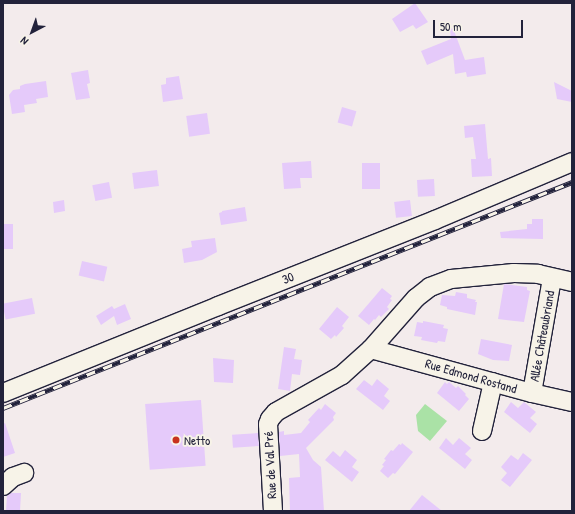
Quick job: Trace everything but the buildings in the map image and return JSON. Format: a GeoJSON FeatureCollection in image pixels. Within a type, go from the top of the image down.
{"type":"FeatureCollection","features":[{"type":"Feature","properties":{"kind":"street","name":"30"},"geometry":{"type":"LineString","coordinates":[[3,393],[435,220],[572,162]]}},
{"type":"Feature","properties":{"kind":"street"},"geometry":{"type":"LineString","coordinates":[[371,349],[416,298],[430,287],[441,282],[451,279],[514,273],[538,274],[572,282]]}},
{"type":"Feature","properties":{"kind":"street","name":"Allée Châteaubriand"},"geometry":{"type":"LineString","coordinates":[[532,393],[552,278]]}},
{"type":"Feature","properties":{"kind":"street","name":"Rue Edmond Rostand"},"geometry":{"type":"LineString","coordinates":[[371,349],[532,393],[572,402]]}},
{"type":"Feature","properties":{"kind":"street","name":"Rue de Val Pré"},"geometry":{"type":"LineString","coordinates":[[273,511],[268,424],[270,419],[276,412],[342,374],[371,349]]}},
{"type":"Feature","properties":{"kind":"street"},"geometry":{"type":"LineString","coordinates":[[482,430],[493,382]]}},
{"type":"Feature","properties":{"kind":"street"},"geometry":{"type":"LineString","coordinates":[[3,486],[13,477],[24,473]]}},
{"type":"Feature","properties":{"kind":"green space"},"geometry":{"type":"Polygon","coordinates":[[[425,404],[447,421],[430,441],[418,431],[416,415],[425,404]]]}},
{"type":"Feature","properties":{"kind":"railway"},"geometry":{"type":"LineString","coordinates":[[3,408],[572,182]]}},
{"type":"Feature","properties":{"kind":"place","name":"Netto"},"geometry":{"type":"Point","coordinates":[176,440]}}]}
